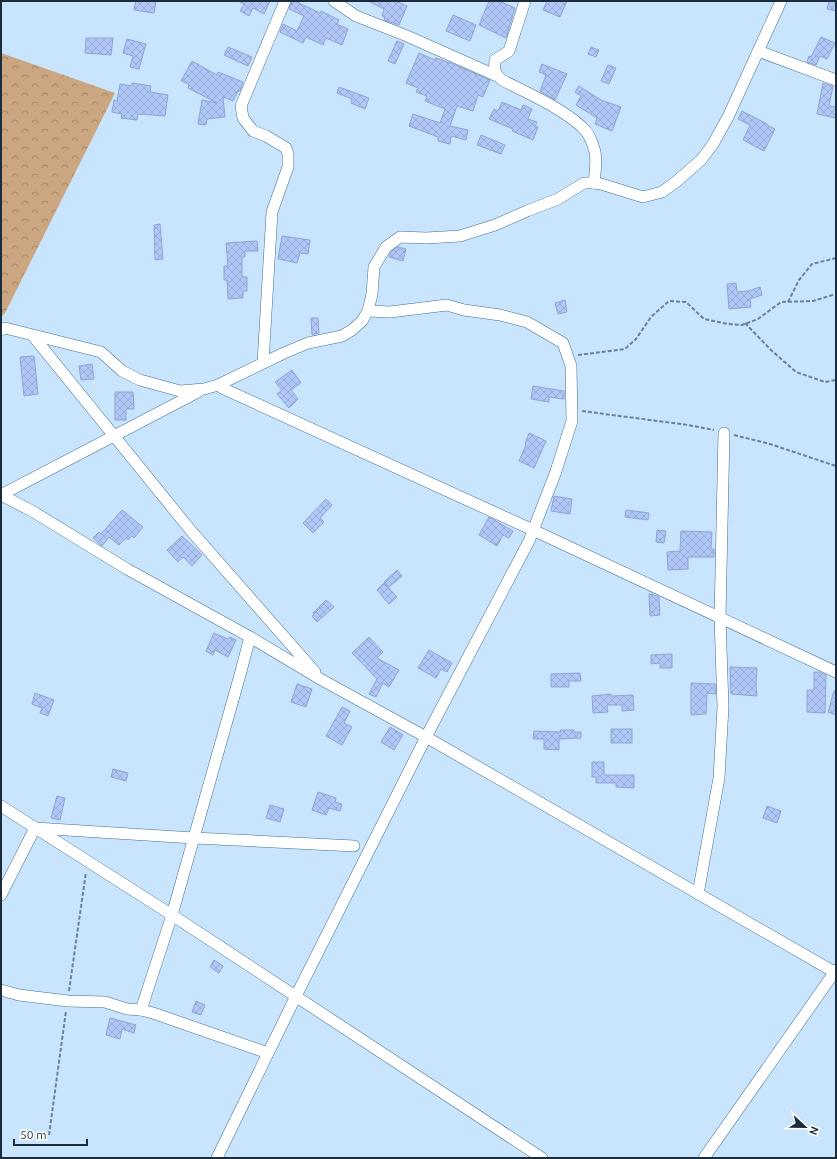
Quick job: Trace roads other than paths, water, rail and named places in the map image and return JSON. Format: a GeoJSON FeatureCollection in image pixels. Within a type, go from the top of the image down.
{"type":"FeatureCollection","features":[{"type":"Feature","properties":{"kind":"street"},"geometry":{"type":"LineString","coordinates":[[263,363],[272,212],[288,167],[288,154],[286,148],[266,136],[253,131],[243,118],[241,106],[285,1]]}},
{"type":"Feature","properties":{"kind":"street"},"geometry":{"type":"LineString","coordinates":[[334,1],[356,16],[407,36],[497,76],[559,110],[583,128],[591,140],[596,153],[594,183]]}},
{"type":"Feature","properties":{"kind":"street"},"geometry":{"type":"LineString","coordinates":[[497,76],[494,70],[495,60],[509,51],[525,1]]}},
{"type":"Feature","properties":{"kind":"street"},"geometry":{"type":"LineString","coordinates":[[1,330],[5,328],[101,352],[122,371],[140,380],[180,391],[218,385],[308,343],[342,336],[362,321],[368,311],[372,294],[374,267],[386,246],[400,237],[426,238],[460,236],[495,225],[558,199],[584,183],[601,184],[643,197],[662,192],[677,181],[701,160],[713,144],[728,117],[781,1]]}},
{"type":"Feature","properties":{"kind":"street"},"geometry":{"type":"LineString","coordinates":[[758,51],[836,80]]}},
{"type":"Feature","properties":{"kind":"street"},"geometry":{"type":"LineString","coordinates":[[217,1158],[426,736],[529,541],[555,474],[572,422],[571,366],[564,343],[527,322],[500,315],[464,310],[446,305],[390,312],[368,311]]}},
{"type":"Feature","properties":{"kind":"street"},"geometry":{"type":"LineString","coordinates":[[33,336],[192,532],[322,680]]}},
{"type":"Feature","properties":{"kind":"street"},"geometry":{"type":"LineString","coordinates":[[1,495],[204,388]]}},
{"type":"Feature","properties":{"kind":"street"},"geometry":{"type":"LineString","coordinates":[[222,388],[533,530],[836,672]]}},
{"type":"Feature","properties":{"kind":"street"},"geometry":{"type":"LineString","coordinates":[[698,894],[719,778],[723,707],[720,618],[724,432]]}},
{"type":"Feature","properties":{"kind":"street"},"geometry":{"type":"LineString","coordinates":[[1,495],[32,511],[127,569],[250,637],[322,680],[426,736],[698,894],[836,972],[704,1158]]}},
{"type":"Feature","properties":{"kind":"street"},"geometry":{"type":"LineString","coordinates":[[141,1010],[172,915],[250,637]]}},
{"type":"Feature","properties":{"kind":"street"},"geometry":{"type":"LineString","coordinates":[[1,806],[172,915],[542,1158]]}},
{"type":"Feature","properties":{"kind":"street"},"geometry":{"type":"LineString","coordinates":[[35,828],[354,846]]}},
{"type":"Feature","properties":{"kind":"street"},"geometry":{"type":"LineString","coordinates":[[1,895],[35,828]]}},
{"type":"Feature","properties":{"kind":"street"},"geometry":{"type":"LineString","coordinates":[[1,990],[68,1001],[105,1002],[127,1009],[141,1010],[268,1053]]}}]}
